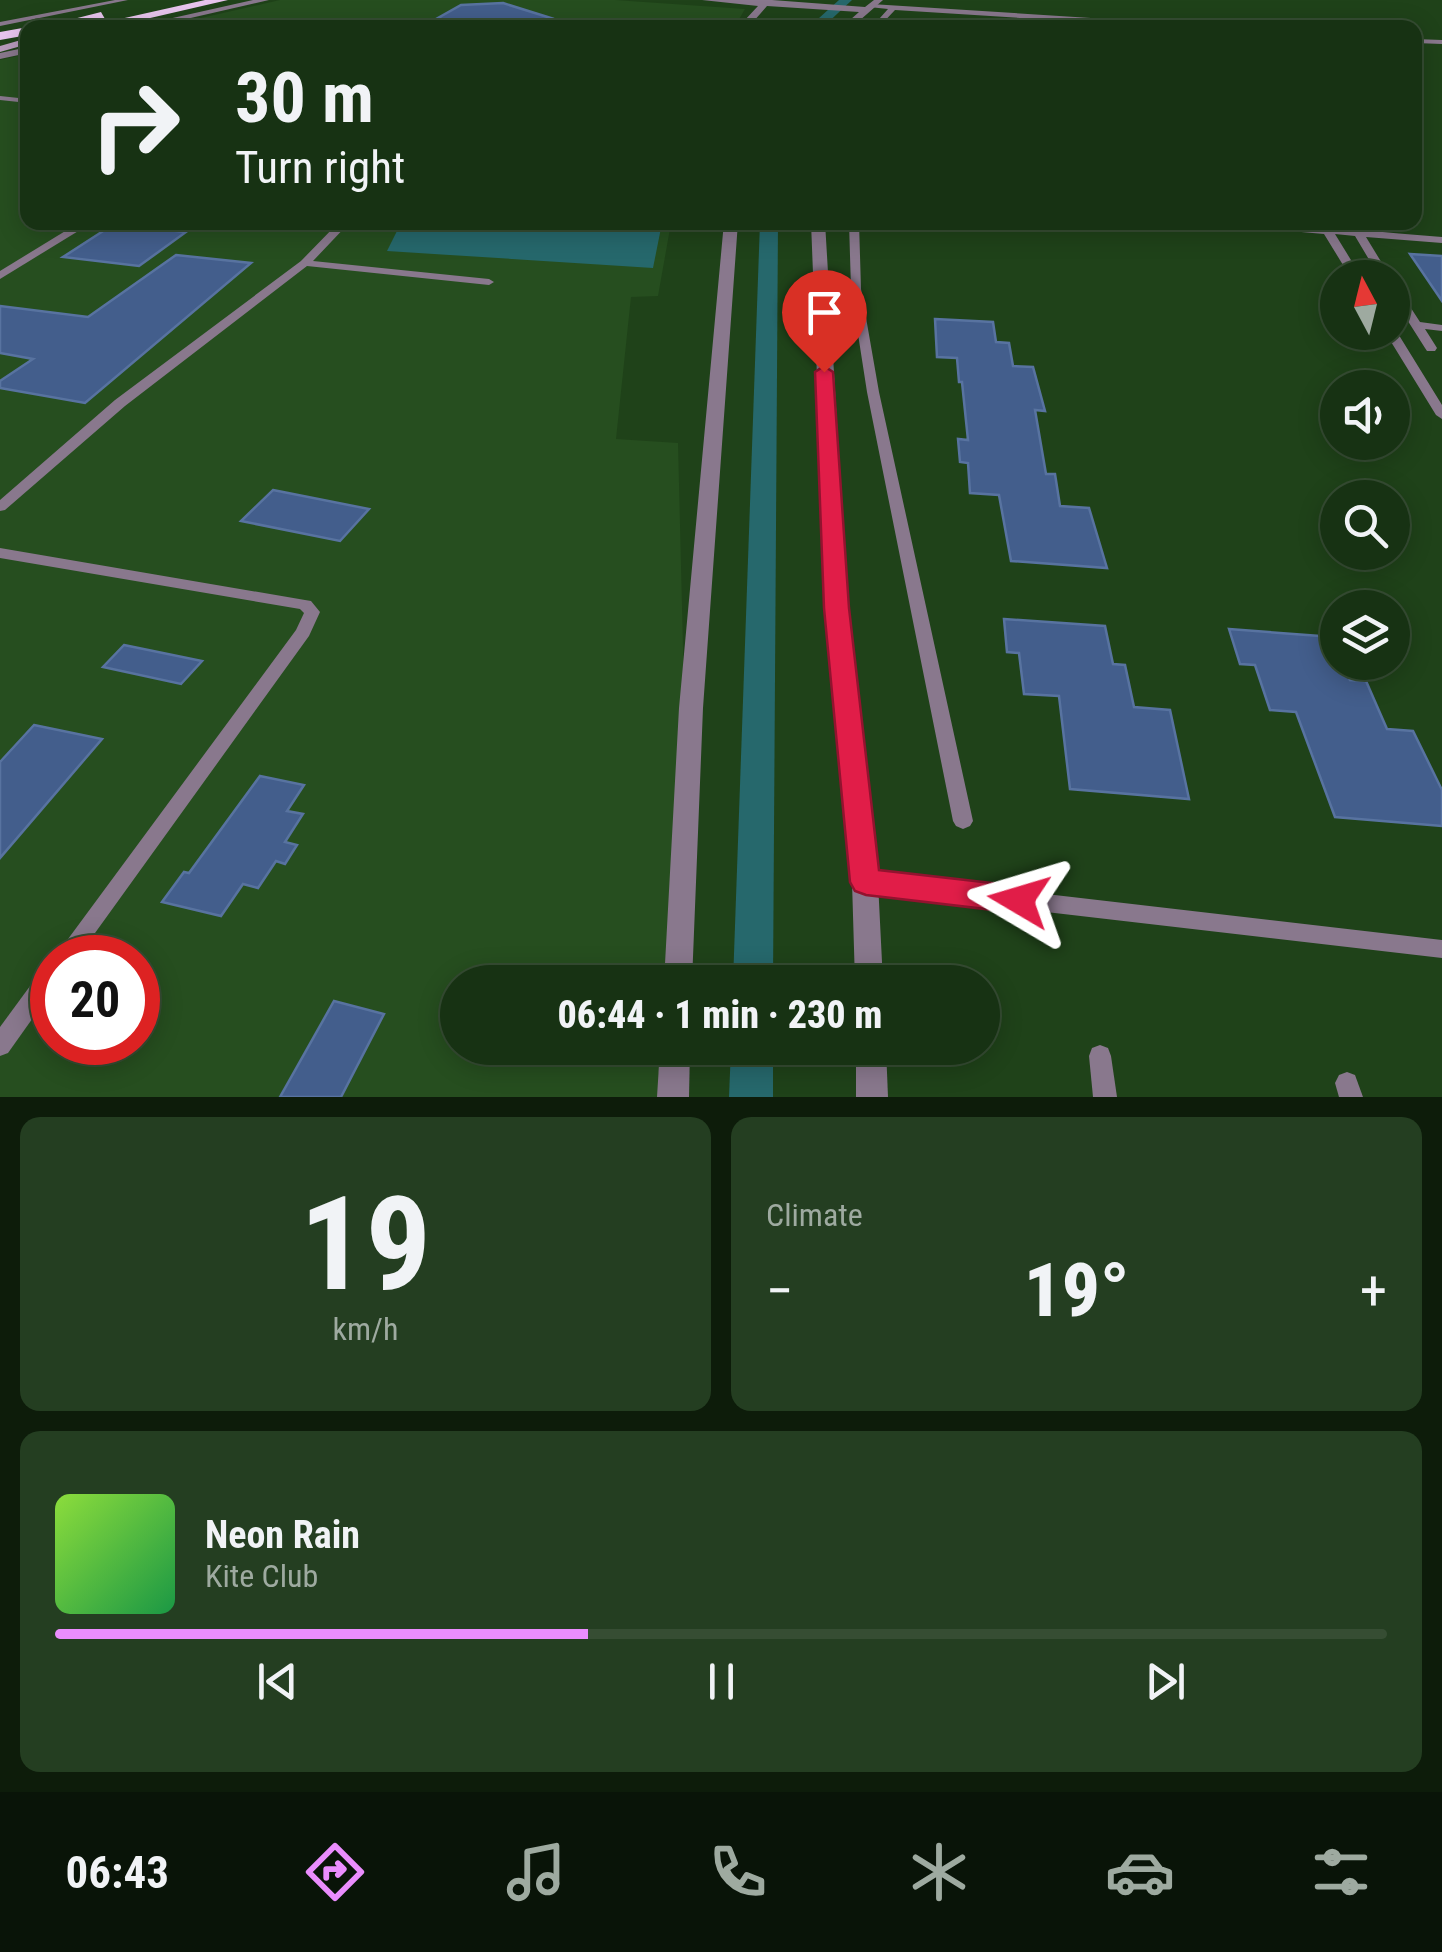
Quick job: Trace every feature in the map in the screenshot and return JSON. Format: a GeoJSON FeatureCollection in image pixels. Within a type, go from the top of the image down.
{"type":"FeatureCollection","features":[{"type":"Feature","properties":{"kind":"highway"},"geometry":{"type":"LineString","coordinates":[[101,20],[179,0]]}},
{"type":"Feature","properties":{"kind":"highway"},"geometry":{"type":"LineString","coordinates":[[106,20],[222,0]]}},
{"type":"Feature","properties":{"kind":"street"},"geometry":{"type":"LineString","coordinates":[[170,20],[265,0]]}},
{"type":"Feature","properties":{"kind":"street"},"geometry":{"type":"LineString","coordinates":[[706,0],[846,9],[870,4]]}},
{"type":"Feature","properties":{"kind":"street"},"geometry":{"type":"LineString","coordinates":[[820,0],[870,4]]}},
{"type":"Feature","properties":{"kind":"street"},"geometry":{"type":"LineString","coordinates":[[679,965],[691,708],[730,230]]}},
{"type":"Feature","properties":{"kind":"street"},"geometry":{"type":"LineString","coordinates":[[818,230],[836,608],[866,882],[868,965]]}},
{"type":"Feature","properties":{"kind":"street"},"geometry":{"type":"LineString","coordinates":[[672,1097],[674,1065]]}},
{"type":"Feature","properties":{"kind":"street"},"geometry":{"type":"LineString","coordinates":[[871,1065],[872,1097]]}},
{"type":"Feature","properties":{"kind":"lane"},"geometry":{"type":"LineString","coordinates":[[21,20],[125,0]]}},
{"type":"Feature","properties":{"kind":"lane"},"geometry":{"type":"LineString","coordinates":[[870,4],[1087,20]]}},
{"type":"Feature","properties":{"kind":"lane"},"geometry":{"type":"LineString","coordinates":[[882,20],[893,8]]}},
{"type":"Feature","properties":{"kind":"lane"},"geometry":{"type":"LineString","coordinates":[[0,276],[75,230]]}},
{"type":"Feature","properties":{"kind":"lane"},"geometry":{"type":"LineString","coordinates":[[0,507],[120,403],[305,263],[337,230]]}},
{"type":"Feature","properties":{"kind":"lane"},"geometry":{"type":"LineString","coordinates":[[854,230],[856,288],[873,392],[962,821]]}},
{"type":"Feature","properties":{"kind":"lane"},"geometry":{"type":"LineString","coordinates":[[1327,230],[1346,260]]}},
{"type":"Feature","properties":{"kind":"lane"},"geometry":{"type":"LineString","coordinates":[[1349,230],[1372,260]]}},
{"type":"Feature","properties":{"kind":"lane"},"geometry":{"type":"LineString","coordinates":[[1357,230],[1442,240]]}},
{"type":"Feature","properties":{"kind":"lane"},"geometry":{"type":"LineString","coordinates":[[305,263],[489,282]]}},
{"type":"Feature","properties":{"kind":"lane"},"geometry":{"type":"LineString","coordinates":[[1410,314],[1431,348]]}},
{"type":"Feature","properties":{"kind":"lane"},"geometry":{"type":"LineString","coordinates":[[1417,325],[1442,328]]}},
{"type":"Feature","properties":{"kind":"lane"},"geometry":{"type":"LineString","coordinates":[[1402,350],[1442,415]]}},
{"type":"Feature","properties":{"kind":"lane"},"geometry":{"type":"LineString","coordinates":[[0,553],[305,605],[312,612],[303,632],[81,935]]}},
{"type":"Feature","properties":{"kind":"lane"},"geometry":{"type":"LineString","coordinates":[[866,882],[1442,949]]}},
{"type":"Feature","properties":{"kind":"lane"},"geometry":{"type":"LineString","coordinates":[[0,1045],[30,1004]]}},
{"type":"Feature","properties":{"kind":"lane"},"geometry":{"type":"LineString","coordinates":[[1100,1056],[1105,1097]]}},
{"type":"Feature","properties":{"kind":"shaded area"},"geometry":{"type":"Polygon","coordinates":[[[280,0],[615,0],[745,9],[739,20],[192,20],[280,0]]]}},
{"type":"Feature","properties":{"kind":"shaded area"},"geometry":{"type":"Polygon","coordinates":[[[20,56],[20,230],[670,230],[658,296],[631,297],[616,439],[678,443],[689,892],[682,965],[440,965],[440,1065],[671,1065],[668,1097],[0,1097],[0,60],[20,56]]]}},
{"type":"Feature","properties":{"kind":"water"},"geometry":{"type":"Polygon","coordinates":[[[397,230],[661,230],[653,268],[387,251],[397,230]]]}},
{"type":"Feature","properties":{"kind":"building"},"geometry":{"type":"Polygon","coordinates":[[[503,3],[554,19],[438,18],[461,5],[503,3]]]}},
{"type":"Feature","properties":{"kind":"building"},"geometry":{"type":"Polygon","coordinates":[[[105,230],[186,232],[139,266],[63,257],[105,230]]]}},
{"type":"Feature","properties":{"kind":"building"},"geometry":{"type":"Polygon","coordinates":[[[1410,254],[1442,256],[1442,301],[1410,254]]]}},
{"type":"Feature","properties":{"kind":"building"},"geometry":{"type":"Polygon","coordinates":[[[176,255],[251,263],[85,403],[0,388],[0,381],[33,359],[0,353],[0,306],[88,317],[176,255]]]}},
{"type":"Feature","properties":{"kind":"building"},"geometry":{"type":"Polygon","coordinates":[[[935,319],[993,322],[996,342],[1009,343],[1013,366],[1033,367],[1045,411],[1035,410],[1046,474],[1055,474],[1060,506],[1089,508],[1107,568],[1011,561],[999,495],[970,493],[968,463],[960,462],[958,439],[968,440],[962,382],[957,358],[937,357],[935,319]]]}},
{"type":"Feature","properties":{"kind":"building"},"geometry":{"type":"Polygon","coordinates":[[[273,490],[369,509],[340,541],[241,521],[273,490]]]}},
{"type":"Feature","properties":{"kind":"building"},"geometry":{"type":"Polygon","coordinates":[[[1004,619],[1105,626],[1113,664],[1125,665],[1134,707],[1170,710],[1189,799],[1070,789],[1059,696],[1024,694],[1019,653],[1007,652],[1004,619]]]}},
{"type":"Feature","properties":{"kind":"building"},"geometry":{"type":"Polygon","coordinates":[[[1229,629],[1320,636],[1320,680],[1366,681],[1387,729],[1413,731],[1442,790],[1442,826],[1335,817],[1296,712],[1270,710],[1255,665],[1240,664],[1229,629]]]}},
{"type":"Feature","properties":{"kind":"building"},"geometry":{"type":"Polygon","coordinates":[[[124,645],[202,661],[181,684],[103,667],[124,645]]]}},
{"type":"Feature","properties":{"kind":"building"},"geometry":{"type":"Polygon","coordinates":[[[34,725],[102,739],[0,858],[0,762],[34,725]]]}},
{"type":"Feature","properties":{"kind":"building"},"geometry":{"type":"Polygon","coordinates":[[[260,776],[304,785],[287,811],[303,814],[285,842],[297,845],[285,864],[276,861],[258,888],[243,884],[221,916],[162,902],[184,872],[189,873],[260,776]]]}},
{"type":"Feature","properties":{"kind":"building"},"geometry":{"type":"Polygon","coordinates":[[[334,1001],[384,1014],[341,1097],[280,1097],[334,1001]]]}},
{"type":"Feature","properties":{"kind":"waterway"},"geometry":{"type":"LineString","coordinates":[[823,20],[846,0]]}},
{"type":"Feature","properties":{"kind":"waterway"},"geometry":{"type":"LineString","coordinates":[[753,965],[769,230]]}},
{"type":"Feature","properties":{"kind":"waterway"},"geometry":{"type":"LineString","coordinates":[[751,1097],[752,1065]]}},
{"type":"Feature","properties":{"kind":"route"},"geometry":{"type":"LineString","coordinates":[[824,372],[836,608],[866,882],[1019,900]]}}]}
